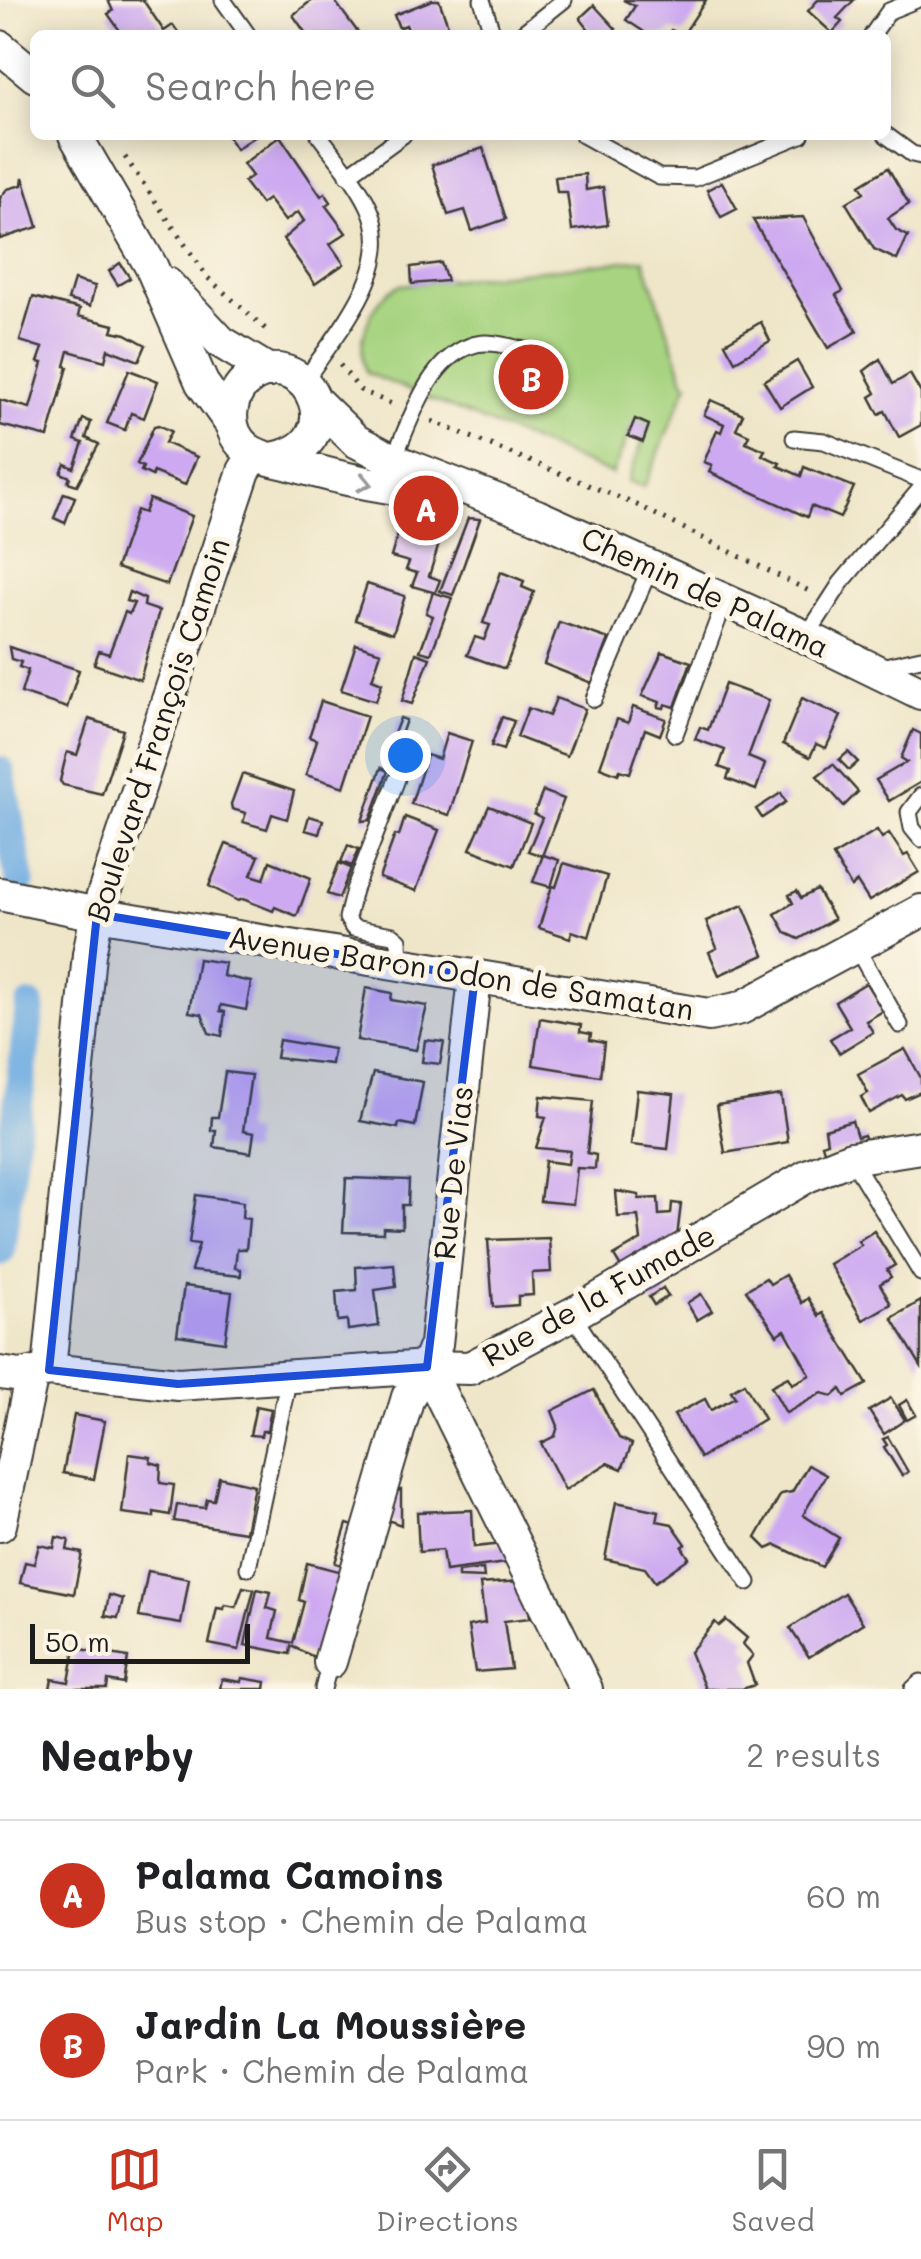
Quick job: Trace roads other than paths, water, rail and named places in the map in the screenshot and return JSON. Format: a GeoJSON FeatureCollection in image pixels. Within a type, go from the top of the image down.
{"type":"FeatureCollection","features":[{"type":"Feature","properties":{"kind":"street"},"geometry":{"type":"LineString","coordinates":[[0,47],[30,72]]}},
{"type":"Feature","properties":{"kind":"street"},"geometry":{"type":"LineString","coordinates":[[78,140],[150,266],[202,383],[232,425],[236,438],[263,457],[291,456],[308,443],[317,424],[310,392],[288,372],[269,371],[255,375],[234,396],[232,425]]}},
{"type":"Feature","properties":{"kind":"street"},"geometry":{"type":"LineString","coordinates":[[150,266],[222,342],[269,371]]}},
{"type":"Feature","properties":{"kind":"street","name":"Chemin de Palama"},"geometry":{"type":"LineString","coordinates":[[310,392],[356,441],[393,460],[488,495],[806,638],[868,670],[916,688]]}},
{"type":"Feature","properties":{"kind":"street","name":"Chemin de Palama"},"geometry":{"type":"LineString","coordinates":[[263,457],[407,492],[488,495]]}},
{"type":"Feature","properties":{"kind":"street","name":"Boulevard François Camoin"},"geometry":{"type":"LineString","coordinates":[[0,1525],[97,914],[244,471],[263,457]]}},
{"type":"Feature","properties":{"kind":"street","name":"Avenue Baron Odon de Samatan"},"geometry":{"type":"LineString","coordinates":[[0,894],[97,914],[709,1015],[741,1008],[921,911]]}},
{"type":"Feature","properties":{"kind":"street","name":"Rue De Vias"},"geometry":{"type":"LineString","coordinates":[[326,1676],[408,1397],[427,1368],[436,1344],[476,976]]}},
{"type":"Feature","properties":{"kind":"street","name":"Rue de la Fumade"},"geometry":{"type":"LineString","coordinates":[[25,1373],[178,1384],[470,1368],[572,1314],[807,1176],[851,1158],[921,1147]]}},
{"type":"Feature","properties":{"kind":"street"},"geometry":{"type":"LineString","coordinates":[[427,1368],[586,1689]]}},
{"type":"Feature","properties":{"kind":"lane"},"geometry":{"type":"LineString","coordinates":[[223,0],[244,30]]}},
{"type":"Feature","properties":{"kind":"lane"},"geometry":{"type":"LineString","coordinates":[[482,0],[491,30]]}},
{"type":"Feature","properties":{"kind":"lane"},"geometry":{"type":"LineString","coordinates":[[526,30],[564,0]]}},
{"type":"Feature","properties":{"kind":"lane"},"geometry":{"type":"LineString","coordinates":[[875,30],[888,11],[916,0]]}},
{"type":"Feature","properties":{"kind":"lane"},"geometry":{"type":"LineString","coordinates":[[891,139],[921,156]]}},
{"type":"Feature","properties":{"kind":"lane"},"geometry":{"type":"LineString","coordinates":[[310,392],[370,280],[379,239],[369,207],[324,140]]}},
{"type":"Feature","properties":{"kind":"lane"},"geometry":{"type":"LineString","coordinates":[[348,175],[397,140]]}},
{"type":"Feature","properties":{"kind":"lane"},"geometry":{"type":"LineString","coordinates":[[592,140],[660,178],[695,178],[789,140]]}},
{"type":"Feature","properties":{"kind":"lane"},"geometry":{"type":"LineString","coordinates":[[393,460],[436,371],[471,345],[493,343],[524,350]]}},
{"type":"Feature","properties":{"kind":"lane"},"geometry":{"type":"LineString","coordinates":[[794,438],[824,441],[921,480]]}},
{"type":"Feature","properties":{"kind":"lane"},"geometry":{"type":"LineString","coordinates":[[806,638],[841,583],[921,488]]}},
{"type":"Feature","properties":{"kind":"lane"},"geometry":{"type":"LineString","coordinates":[[594,700],[650,568]]}},
{"type":"Feature","properties":{"kind":"lane"},"geometry":{"type":"LineString","coordinates":[[675,734],[725,601]]}},
{"type":"Feature","properties":{"kind":"lane"},"geometry":{"type":"LineString","coordinates":[[868,670],[921,658]]}},
{"type":"Feature","properties":{"kind":"lane"},"geometry":{"type":"LineString","coordinates":[[397,779],[347,918],[353,928],[393,935],[399,940],[400,964]]}},
{"type":"Feature","properties":{"kind":"lane"},"geometry":{"type":"LineString","coordinates":[[921,796],[908,812],[912,828],[921,839]]}},
{"type":"Feature","properties":{"kind":"lane"},"geometry":{"type":"LineString","coordinates":[[856,947],[900,1026]]}},
{"type":"Feature","properties":{"kind":"lane"},"geometry":{"type":"LineString","coordinates":[[851,1158],[921,1273]]}},
{"type":"Feature","properties":{"kind":"lane"},"geometry":{"type":"LineString","coordinates":[[572,1314],[748,1582]]}},
{"type":"Feature","properties":{"kind":"lane"},"geometry":{"type":"LineString","coordinates":[[248,1568],[289,1377]]}},
{"type":"Feature","properties":{"kind":"lane"},"geometry":{"type":"LineString","coordinates":[[913,1689],[921,1682]]}},
{"type":"Feature","properties":{"kind":"waterway"},"geometry":{"type":"LineString","coordinates":[[0,771],[20,881]]}},
{"type":"Feature","properties":{"kind":"waterway"},"geometry":{"type":"LineString","coordinates":[[0,1251],[30,1007]]}},
{"type":"Feature","properties":{"kind":"place","name":"Jardin La Moussière"},"geometry":{"type":"Point","coordinates":[531,377]}},
{"type":"Feature","properties":{"kind":"place","name":"Palama Camoins"},"geometry":{"type":"Point","coordinates":[426,508]}}]}
